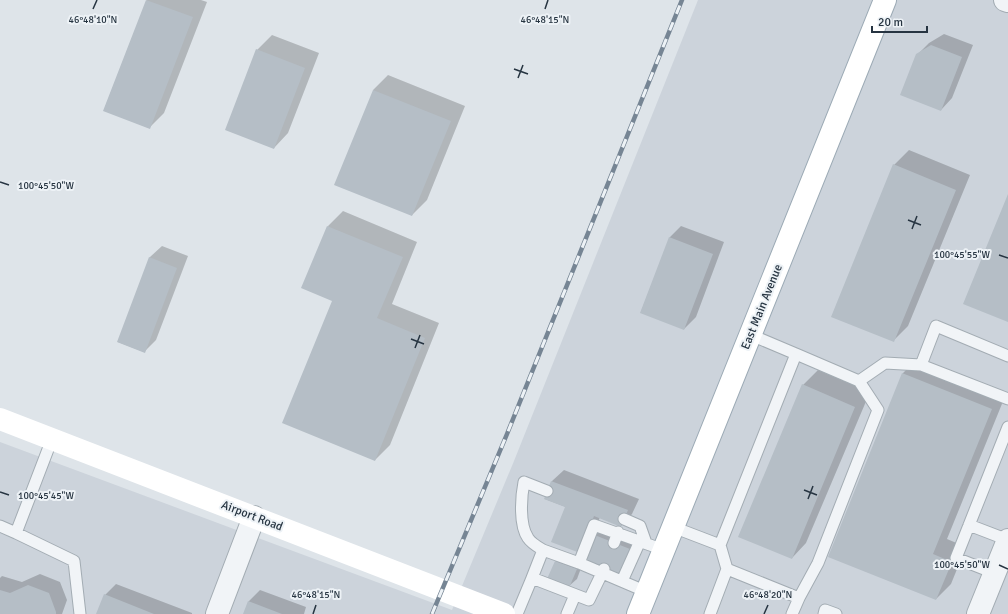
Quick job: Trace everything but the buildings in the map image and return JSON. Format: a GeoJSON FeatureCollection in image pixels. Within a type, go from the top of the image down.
{"type":"FeatureCollection","features":[{"type":"Feature","properties":{"kind":"main road","name":"East Main Avenue"},"geometry":{"type":"LineString","coordinates":[[638,614],[647,592],[650,544],[673,527],[885,0]]}},
{"type":"Feature","properties":{"kind":"main road","name":"Airport Road"},"geometry":{"type":"LineString","coordinates":[[0,419],[504,614]]}},
{"type":"Feature","properties":{"kind":"street"},"geometry":{"type":"LineString","coordinates":[[217,614],[254,517]]}},
{"type":"Feature","properties":{"kind":"street"},"geometry":{"type":"LineString","coordinates":[[978,614],[1008,540]]}},
{"type":"Feature","properties":{"kind":"lane"},"geometry":{"type":"LineString","coordinates":[[921,365],[936,326],[1008,356]]}},
{"type":"Feature","properties":{"kind":"lane"},"geometry":{"type":"LineString","coordinates":[[751,335],[859,381],[878,410],[818,562],[792,614]]}},
{"type":"Feature","properties":{"kind":"lane"},"geometry":{"type":"LineString","coordinates":[[710,614],[727,569],[720,545],[796,354]]}},
{"type":"Feature","properties":{"kind":"lane"},"geometry":{"type":"LineString","coordinates":[[859,381],[884,362],[921,365],[1008,399]]}},
{"type":"Feature","properties":{"kind":"lane"},"geometry":{"type":"LineString","coordinates":[[994,574],[956,558],[1008,427]]}},
{"type":"Feature","properties":{"kind":"lane"},"geometry":{"type":"LineString","coordinates":[[16,532],[52,440]]}},
{"type":"Feature","properties":{"kind":"lane"},"geometry":{"type":"LineString","coordinates":[[547,492],[524,482],[521,500],[524,529],[528,539],[543,550],[603,571],[647,592]]}},
{"type":"Feature","properties":{"kind":"lane"},"geometry":{"type":"LineString","coordinates":[[624,519],[640,526],[650,544]]}},
{"type":"Feature","properties":{"kind":"lane"},"geometry":{"type":"LineString","coordinates":[[580,563],[594,524],[616,538],[650,544]]}},
{"type":"Feature","properties":{"kind":"lane"},"geometry":{"type":"LineString","coordinates":[[969,525],[1008,540]]}},
{"type":"Feature","properties":{"kind":"lane"},"geometry":{"type":"LineString","coordinates":[[0,526],[16,532],[74,561],[80,614]]}},
{"type":"Feature","properties":{"kind":"lane"},"geometry":{"type":"LineString","coordinates":[[673,527],[720,545]]}},
{"type":"Feature","properties":{"kind":"lane"},"geometry":{"type":"LineString","coordinates":[[622,581],[650,544]]}},
{"type":"Feature","properties":{"kind":"lane"},"geometry":{"type":"LineString","coordinates":[[517,614],[543,550]]}},
{"type":"Feature","properties":{"kind":"lane"},"geometry":{"type":"LineString","coordinates":[[727,569],[799,598]]}},
{"type":"Feature","properties":{"kind":"lane"},"geometry":{"type":"LineString","coordinates":[[532,578],[589,600],[603,571]]}},
{"type":"Feature","properties":{"kind":"lane"},"geometry":{"type":"LineString","coordinates":[[567,614],[575,595]]}},
{"type":"Feature","properties":{"kind":"lane"},"geometry":{"type":"LineString","coordinates":[[824,614],[825,610],[836,614]]}},
{"type":"Feature","properties":{"kind":"shaded area"},"geometry":{"type":"Polygon","coordinates":[[[698,0],[1008,0],[1008,614],[0,614],[0,442],[452,610],[514,461],[698,0]]]}},
{"type":"Feature","properties":{"kind":"railway"},"geometry":{"type":"LineString","coordinates":[[432,614],[507,434],[682,0]]}}]}
